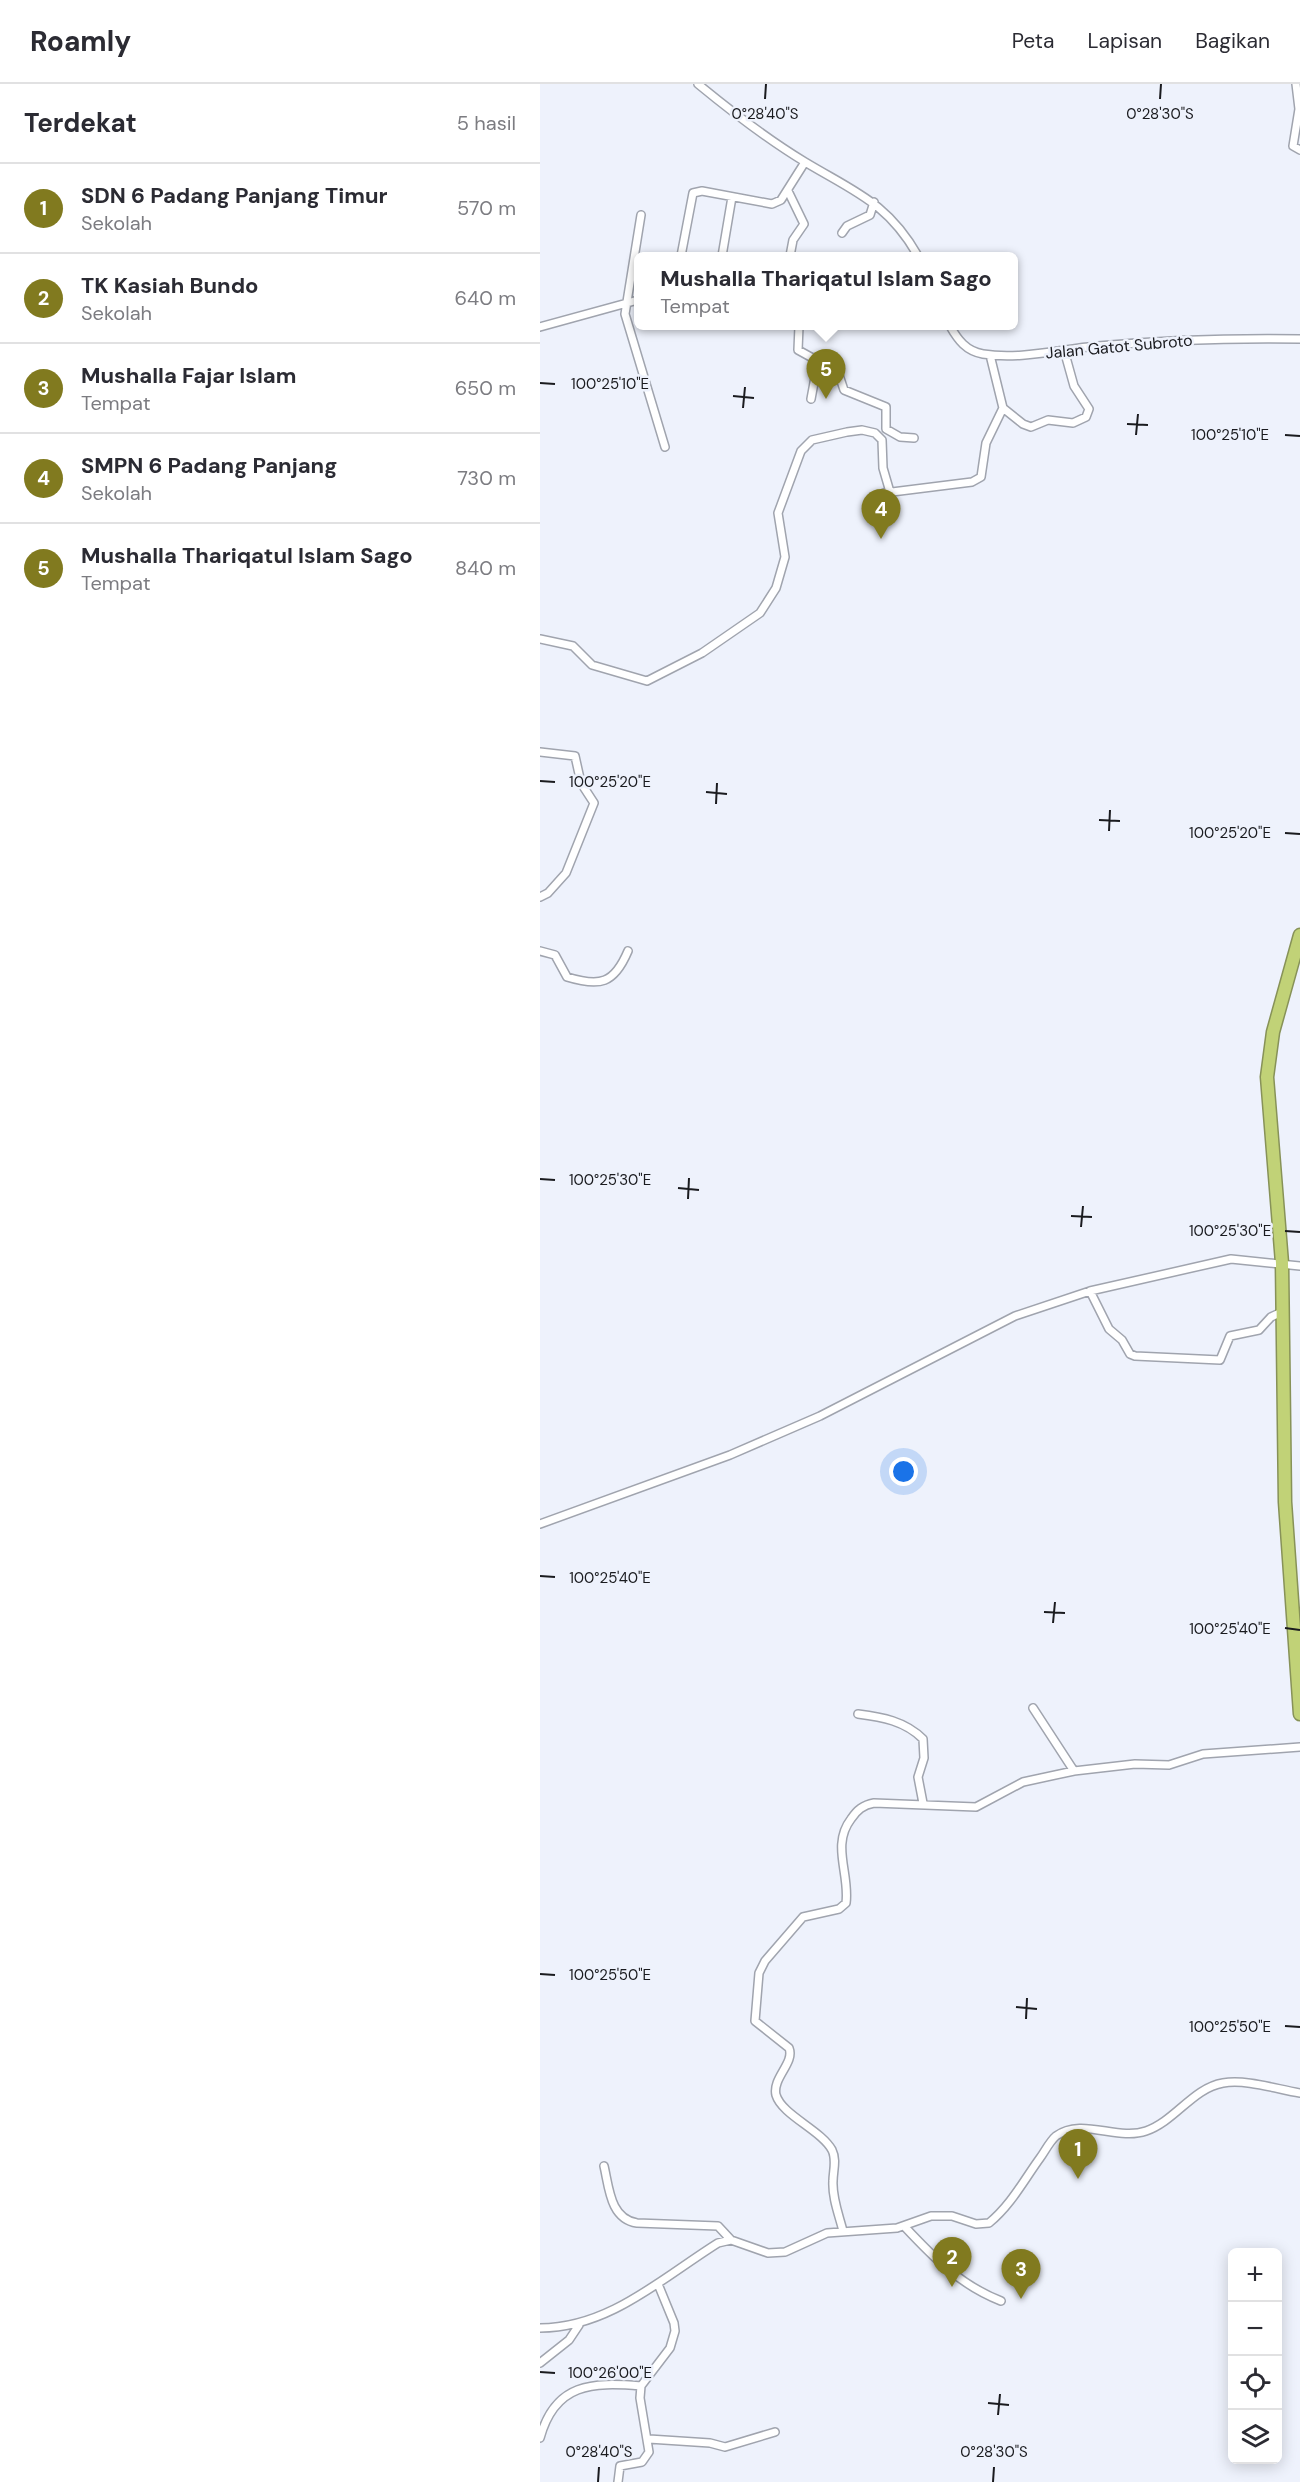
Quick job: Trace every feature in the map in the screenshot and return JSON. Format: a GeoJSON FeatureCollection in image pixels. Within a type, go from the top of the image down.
{"type":"FeatureCollection","features":[{"type":"Feature","properties":{"kind":"highway"},"geometry":{"type":"LineString","coordinates":[[1300,935],[1273,1032],[1268,1077],[1282,1263],[1285,1502],[1300,1714]]}},
{"type":"Feature","properties":{"kind":"street"},"geometry":{"type":"LineString","coordinates":[[698,84],[724,108],[805,162],[874,202],[892,218],[915,252]]}},
{"type":"Feature","properties":{"kind":"street"},"geometry":{"type":"LineString","coordinates":[[1296,84],[1299,109],[1293,146],[1300,150]]}},
{"type":"Feature","properties":{"kind":"street"},"geometry":{"type":"LineString","coordinates":[[682,252],[693,194],[702,191],[772,204],[781,200],[805,162]]}},
{"type":"Feature","properties":{"kind":"street"},"geometry":{"type":"LineString","coordinates":[[788,191],[804,224],[793,240],[791,252]]}},
{"type":"Feature","properties":{"kind":"street"},"geometry":{"type":"LineString","coordinates":[[724,252],[732,198]]}},
{"type":"Feature","properties":{"kind":"street"},"geometry":{"type":"LineString","coordinates":[[842,233],[847,226],[870,214],[874,202]]}},
{"type":"Feature","properties":{"kind":"street"},"geometry":{"type":"LineString","coordinates":[[634,252],[641,215]]}},
{"type":"Feature","properties":{"kind":"street"},"geometry":{"type":"LineString","coordinates":[[634,254],[625,305],[665,447]]}},
{"type":"Feature","properties":{"kind":"street"},"geometry":{"type":"LineString","coordinates":[[540,327],[634,302]]}},
{"type":"Feature","properties":{"kind":"street"},"geometry":{"type":"LineString","coordinates":[[800,330],[798,350],[838,372],[844,390],[886,407],[886,429],[900,437],[914,438]]}},
{"type":"Feature","properties":{"kind":"street","name":"Jalan Gatot Subroto"},"geometry":{"type":"LineString","coordinates":[[953,330],[963,345],[973,351],[990,355],[1224,338],[1300,339]]}},
{"type":"Feature","properties":{"kind":"street"},"geometry":{"type":"LineString","coordinates":[[990,355],[1003,408],[1023,424],[1031,427],[1048,420],[1073,423],[1086,417],[1089,409],[1074,386],[1064,350]]}},
{"type":"Feature","properties":{"kind":"street"},"geometry":{"type":"LineString","coordinates":[[811,399],[818,362]]}},
{"type":"Feature","properties":{"kind":"street"},"geometry":{"type":"LineString","coordinates":[[540,639],[573,646],[592,665],[627,676],[646,681],[662,675],[702,653],[760,613],[776,588],[785,558],[778,513],[801,451],[812,440],[862,430],[875,433],[882,440],[887,493],[978,480],[983,471],[986,443],[1003,408]]}},
{"type":"Feature","properties":{"kind":"street"},"geometry":{"type":"LineString","coordinates":[[540,752],[575,756],[581,783],[594,803],[566,873],[548,893],[540,897]]}},
{"type":"Feature","properties":{"kind":"street"},"geometry":{"type":"LineString","coordinates":[[540,951],[555,955],[567,977],[592,984],[607,979],[621,968],[628,951]]}},
{"type":"Feature","properties":{"kind":"street"},"geometry":{"type":"LineString","coordinates":[[540,1524],[730,1455],[820,1416],[1015,1316],[1090,1291],[1231,1259],[1300,1266]]}},
{"type":"Feature","properties":{"kind":"street"},"geometry":{"type":"LineString","coordinates":[[1090,1291],[1111,1331],[1122,1340],[1130,1354],[1135,1356],[1220,1360],[1230,1336],[1261,1329],[1271,1317],[1284,1311]]}},
{"type":"Feature","properties":{"kind":"street"},"geometry":{"type":"LineString","coordinates":[[1033,1708],[1074,1771]]}},
{"type":"Feature","properties":{"kind":"street"},"geometry":{"type":"LineString","coordinates":[[858,1714],[892,1720],[914,1730],[922,1739],[924,1758],[918,1777],[923,1803]]}},
{"type":"Feature","properties":{"kind":"street"},"geometry":{"type":"LineString","coordinates":[[843,2231],[833,2187],[835,2164],[832,2150],[783,2105],[776,2094],[777,2082],[791,2052],[786,2044],[754,2021],[758,1978],[765,1961],[803,1917],[839,1909],[846,1903],[841,1841],[846,1826],[856,1812],[865,1805],[874,1803],[923,1803],[976,1807],[1023,1782],[1074,1771],[1135,1764],[1169,1765],[1203,1754],[1300,1747]]}},
{"type":"Feature","properties":{"kind":"street"},"geometry":{"type":"LineString","coordinates":[[604,2166],[614,2207],[624,2219],[637,2223],[718,2226],[731,2240],[768,2253],[785,2252],[827,2234],[897,2228],[931,2216],[952,2216],[976,2224],[989,2223],[1010,2203],[1054,2137],[1067,2130],[1087,2129],[1124,2134],[1146,2131],[1167,2120],[1211,2085],[1226,2082],[1300,2093]]}},
{"type":"Feature","properties":{"kind":"street"},"geometry":{"type":"LineString","coordinates":[[904,2226],[950,2273],[976,2290],[1001,2301]]}},
{"type":"Feature","properties":{"kind":"street"},"geometry":{"type":"LineString","coordinates":[[540,2328],[579,2325],[619,2307],[658,2284],[718,2243],[731,2240]]}},
{"type":"Feature","properties":{"kind":"street"},"geometry":{"type":"LineString","coordinates":[[618,2482],[620,2466],[647,2459],[649,2439],[640,2398],[641,2386],[674,2338],[674,2323],[658,2284]]}},
{"type":"Feature","properties":{"kind":"street"},"geometry":{"type":"LineString","coordinates":[[540,2362],[569,2340],[579,2325]]}},
{"type":"Feature","properties":{"kind":"street"},"geometry":{"type":"LineString","coordinates":[[540,2438],[550,2412],[571,2391],[597,2384],[641,2386]]}},
{"type":"Feature","properties":{"kind":"street"},"geometry":{"type":"LineString","coordinates":[[649,2439],[710,2443],[725,2447],[775,2432]]}},
{"type":"Feature","properties":{"kind":"place","name":"Mushalla Thariqatul Islam Sago"},"geometry":{"type":"Point","coordinates":[826,399]}},
{"type":"Feature","properties":{"kind":"place","name":"SMPN 6 Padang Panjang"},"geometry":{"type":"Point","coordinates":[881,539]}},
{"type":"Feature","properties":{"kind":"place","name":"SDN 6 Padang Panjang Timur"},"geometry":{"type":"Point","coordinates":[1078,2179]}},
{"type":"Feature","properties":{"kind":"place","name":"TK Kasiah Bundo"},"geometry":{"type":"Point","coordinates":[952,2287]}},
{"type":"Feature","properties":{"kind":"place","name":"Mushalla Fajar Islam"},"geometry":{"type":"Point","coordinates":[1021,2299]}}]}
